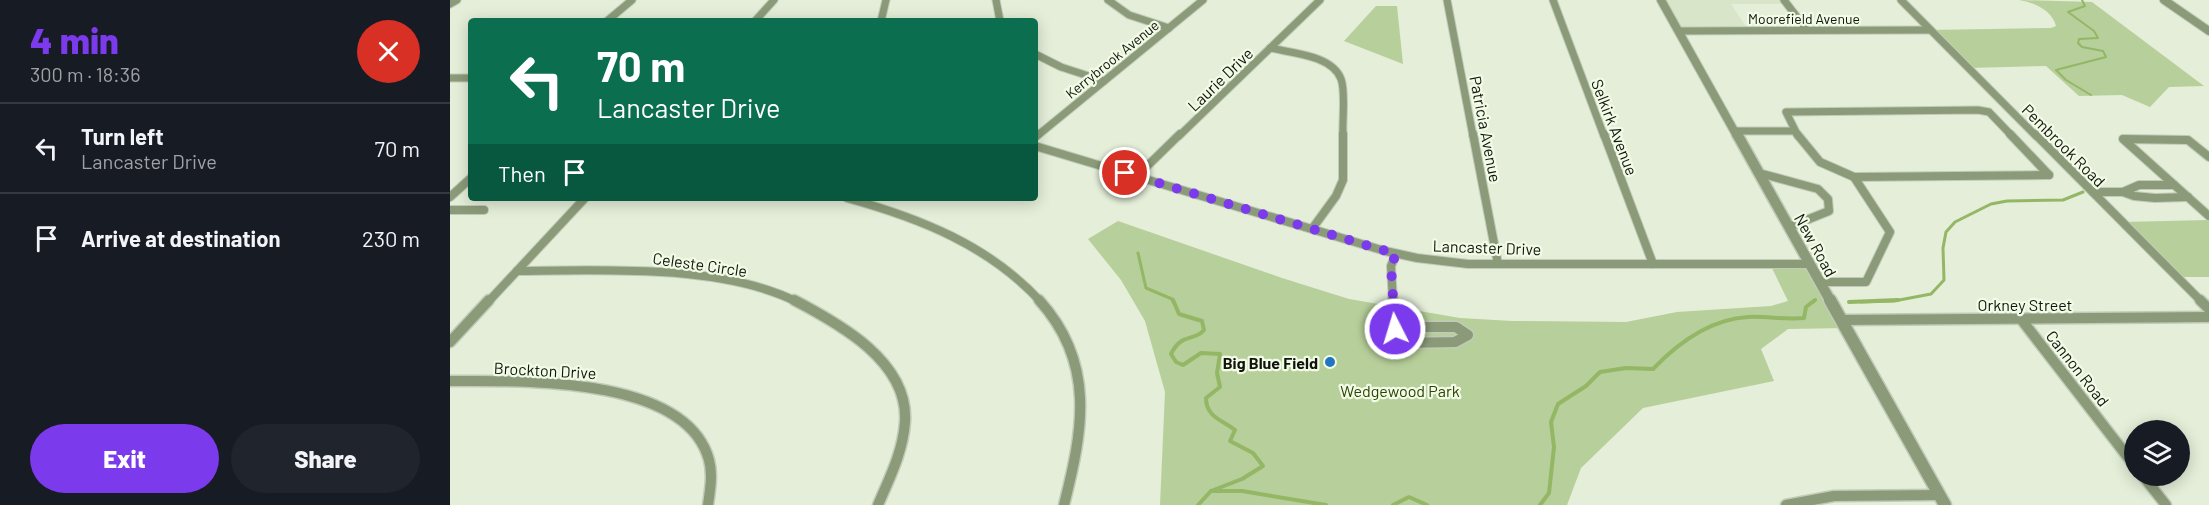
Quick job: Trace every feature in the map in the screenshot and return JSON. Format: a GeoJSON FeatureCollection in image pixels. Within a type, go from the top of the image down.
{"type":"FeatureCollection","features":[{"type":"Feature","properties":{"kind":"street"},"geometry":{"type":"LineString","coordinates":[[450,4],[457,0]]}},
{"type":"Feature","properties":{"kind":"street"},"geometry":{"type":"LineString","coordinates":[[611,18],[632,0]]}},
{"type":"Feature","properties":{"kind":"street"},"geometry":{"type":"LineString","coordinates":[[757,18],[774,0]]}},
{"type":"Feature","properties":{"kind":"street"},"geometry":{"type":"LineString","coordinates":[[882,18],[886,0]]}},
{"type":"Feature","properties":{"kind":"street"},"geometry":{"type":"LineString","coordinates":[[996,0],[999,18]]}},
{"type":"Feature","properties":{"kind":"street"},"geometry":{"type":"LineString","coordinates":[[1108,0],[1134,18],[1169,28]]}},
{"type":"Feature","properties":{"kind":"street","name":"Kerrybrook Avenue"},"geometry":{"type":"LineString","coordinates":[[1038,134],[1203,0]]}},
{"type":"Feature","properties":{"kind":"street","name":"Laurie Drive"},"geometry":{"type":"LineString","coordinates":[[1137,176],[1320,0]]}},
{"type":"Feature","properties":{"kind":"street","name":"Patricia Avenue"},"geometry":{"type":"LineString","coordinates":[[1447,0],[1498,264]]}},
{"type":"Feature","properties":{"kind":"street","name":"Selkirk Avenue"},"geometry":{"type":"LineString","coordinates":[[1553,0],[1653,264]]}},
{"type":"Feature","properties":{"kind":"street","name":"New Road"},"geometry":{"type":"LineString","coordinates":[[1661,0],[1945,505]]}},
{"type":"Feature","properties":{"kind":"street"},"geometry":{"type":"LineString","coordinates":[[1784,0],[1807,30]]}},
{"type":"Feature","properties":{"kind":"street","name":"Pembrook Road"},"geometry":{"type":"LineString","coordinates":[[1901,0],[2209,309]]}},
{"type":"Feature","properties":{"kind":"street"},"geometry":{"type":"LineString","coordinates":[[2164,0],[2209,31]]}},
{"type":"Feature","properties":{"kind":"street","name":"Moorefield Avenue"},"geometry":{"type":"LineString","coordinates":[[1679,31],[1930,30]]}},
{"type":"Feature","properties":{"kind":"street"},"geometry":{"type":"LineString","coordinates":[[1270,48],[1325,62],[1336,70],[1342,81],[1343,180],[1336,196],[1312,229]]}},
{"type":"Feature","properties":{"kind":"street"},"geometry":{"type":"LineString","coordinates":[[1038,56],[1060,67],[1104,81]]}},
{"type":"Feature","properties":{"kind":"street"},"geometry":{"type":"LineString","coordinates":[[450,78],[468,78]]}},
{"type":"Feature","properties":{"kind":"street"},"geometry":{"type":"LineString","coordinates":[[1989,112],[2049,175],[1854,177],[1820,162],[1794,131],[1786,112],[1966,110],[1989,112],[2008,108]]}},
{"type":"Feature","properties":{"kind":"street"},"geometry":{"type":"LineString","coordinates":[[1735,131],[1794,131]]}},
{"type":"Feature","properties":{"kind":"street"},"geometry":{"type":"LineString","coordinates":[[2209,158],[2188,140],[2123,140],[2209,216]]}},
{"type":"Feature","properties":{"kind":"street","name":"Lancaster Drive"},"geometry":{"type":"LineString","coordinates":[[1038,147],[1396,254],[1443,262],[1810,264]]}},
{"type":"Feature","properties":{"kind":"street"},"geometry":{"type":"LineString","coordinates":[[1759,173],[1818,189],[1828,199],[1829,210],[1789,227]]}},
{"type":"Feature","properties":{"kind":"street"},"geometry":{"type":"LineString","coordinates":[[1820,282],[1866,282],[1890,232],[1854,177]]}},
{"type":"Feature","properties":{"kind":"street"},"geometry":{"type":"LineString","coordinates":[[450,197],[468,181]]}},
{"type":"Feature","properties":{"kind":"street"},"geometry":{"type":"LineString","coordinates":[[2123,192],[2126,188],[2133,186],[2174,185]]}},
{"type":"Feature","properties":{"kind":"street"},"geometry":{"type":"LineString","coordinates":[[2093,192],[2123,192],[2134,196],[2188,197]]}},
{"type":"Feature","properties":{"kind":"street"},"geometry":{"type":"LineString","coordinates":[[450,342],[582,201]]}},
{"type":"Feature","properties":{"kind":"street"},"geometry":{"type":"LineString","coordinates":[[858,201],[910,216],[968,243],[1006,269],[1029,289],[1053,316],[1065,335],[1075,362],[1082,409],[1078,444],[1064,505]]}},
{"type":"Feature","properties":{"kind":"street"},"geometry":{"type":"LineString","coordinates":[[450,210],[484,210]]}},
{"type":"Feature","properties":{"kind":"street"},"geometry":{"type":"LineString","coordinates":[[1394,319],[1411,327],[1456,327],[1468,335],[1455,342],[1403,343],[1395,329],[1394,319],[1391,266],[1396,254]]}},
{"type":"Feature","properties":{"kind":"street","name":"Celeste Circle"},"geometry":{"type":"LineString","coordinates":[[517,271],[641,271],[721,279],[780,294],[833,320],[877,356],[887,368],[903,398],[905,426],[902,446],[878,505]]}},
{"type":"Feature","properties":{"kind":"street","name":"Orkney Street"},"geometry":{"type":"LineString","coordinates":[[1842,320],[2209,317]]}},
{"type":"Feature","properties":{"kind":"street","name":"Cannon Road"},"geometry":{"type":"LineString","coordinates":[[2021,319],[2124,452]]}},
{"type":"Feature","properties":{"kind":"street","name":"Brockton Drive"},"geometry":{"type":"LineString","coordinates":[[450,381],[562,383],[602,388],[640,398],[656,405],[689,427],[706,450],[711,470],[708,505]]}},
{"type":"Feature","properties":{"kind":"street"},"geometry":{"type":"LineString","coordinates":[[2151,486],[2166,505]]}},
{"type":"Feature","properties":{"kind":"street"},"geometry":{"type":"LineString","coordinates":[[1786,505],[1834,496],[1939,495]]}},
{"type":"Feature","properties":{"kind":"shaded area"},"geometry":{"type":"Polygon","coordinates":[[[1661,0],[1784,0],[1788,4],[1731,4],[1748,30],[1679,31],[1661,0]]]}},
{"type":"Feature","properties":{"kind":"green space"},"geometry":{"type":"Polygon","coordinates":[[[2019,0],[2092,2],[2204,86],[2169,87],[2150,107],[2122,95],[2079,96],[2046,66],[1968,68],[1930,30],[2051,28],[2056,26],[2046,11],[2019,0]]]}},
{"type":"Feature","properties":{"kind":"green space"},"geometry":{"type":"Polygon","coordinates":[[[1376,6],[1397,6],[1403,64],[1344,41],[1376,6]]]}},
{"type":"Feature","properties":{"kind":"green space"},"geometry":{"type":"Polygon","coordinates":[[[2209,220],[2209,277],[2177,277],[2122,222],[2209,220]]]}},
{"type":"Feature","properties":{"kind":"green space","name":"Wedgewood Park"},"geometry":{"type":"Polygon","coordinates":[[[1118,221],[1349,299],[1460,318],[1626,322],[1677,312],[1771,306],[1788,301],[1770,264],[1810,264],[1846,328],[1788,329],[1761,349],[1774,381],[1643,408],[1581,468],[1567,505],[1160,505],[1165,392],[1145,321],[1121,280],[1088,239],[1118,221]]]}},
{"type":"Feature","properties":{"kind":"waterway"},"geometry":{"type":"LineString","coordinates":[[2082,0],[2085,6],[2068,12],[2094,31],[2098,38],[2079,39],[2078,43],[2082,47],[2103,51],[2106,57],[2056,70],[2066,80],[2091,95]]}},
{"type":"Feature","properties":{"kind":"waterway"},"geometry":{"type":"LineString","coordinates":[[1861,302],[1894,301],[1931,294],[1944,280],[1943,248],[1946,232],[1955,222],[1991,204],[2007,201],[2063,200],[2083,192]]}},
{"type":"Feature","properties":{"kind":"waterway"},"geometry":{"type":"LineString","coordinates":[[1138,253],[1146,288],[1172,299],[1173,302]]}},
{"type":"Feature","properties":{"kind":"waterway"},"geometry":{"type":"LineString","coordinates":[[1173,300],[1179,314],[1202,321],[1204,330],[1179,343],[1171,354],[1176,362],[1183,365],[1201,353],[1220,354],[1217,373],[1220,387],[1206,398],[1209,410],[1235,430],[1230,441],[1253,453],[1263,466],[1242,479],[1211,491]]}},
{"type":"Feature","properties":{"kind":"waterway"},"geometry":{"type":"LineString","coordinates":[[1540,505],[1549,493],[1554,447],[1551,422],[1558,404],[1586,386],[1600,372],[1626,368],[1653,369],[1673,350],[1708,327],[1748,317],[1804,318],[1806,307],[1815,300],[1813,302]]}},
{"type":"Feature","properties":{"kind":"waterway"},"geometry":{"type":"LineString","coordinates":[[1849,302],[1898,300]]}},
{"type":"Feature","properties":{"kind":"waterway"},"geometry":{"type":"LineString","coordinates":[[1198,505],[1211,491]]}},
{"type":"Feature","properties":{"kind":"waterway"},"geometry":{"type":"LineString","coordinates":[[1211,491],[1242,491],[1326,505]]}},
{"type":"Feature","properties":{"kind":"waterway"},"geometry":{"type":"LineString","coordinates":[[1393,505],[1409,497],[1427,505]]}},
{"type":"Feature","properties":{"kind":"place","name":"Big Blue Field"},"geometry":{"type":"Point","coordinates":[1330,362]}},
{"type":"Feature","properties":{"kind":"route"},"geometry":{"type":"LineString","coordinates":[[1125,173],[1396,254],[1391,266],[1395,329]]}}]}
